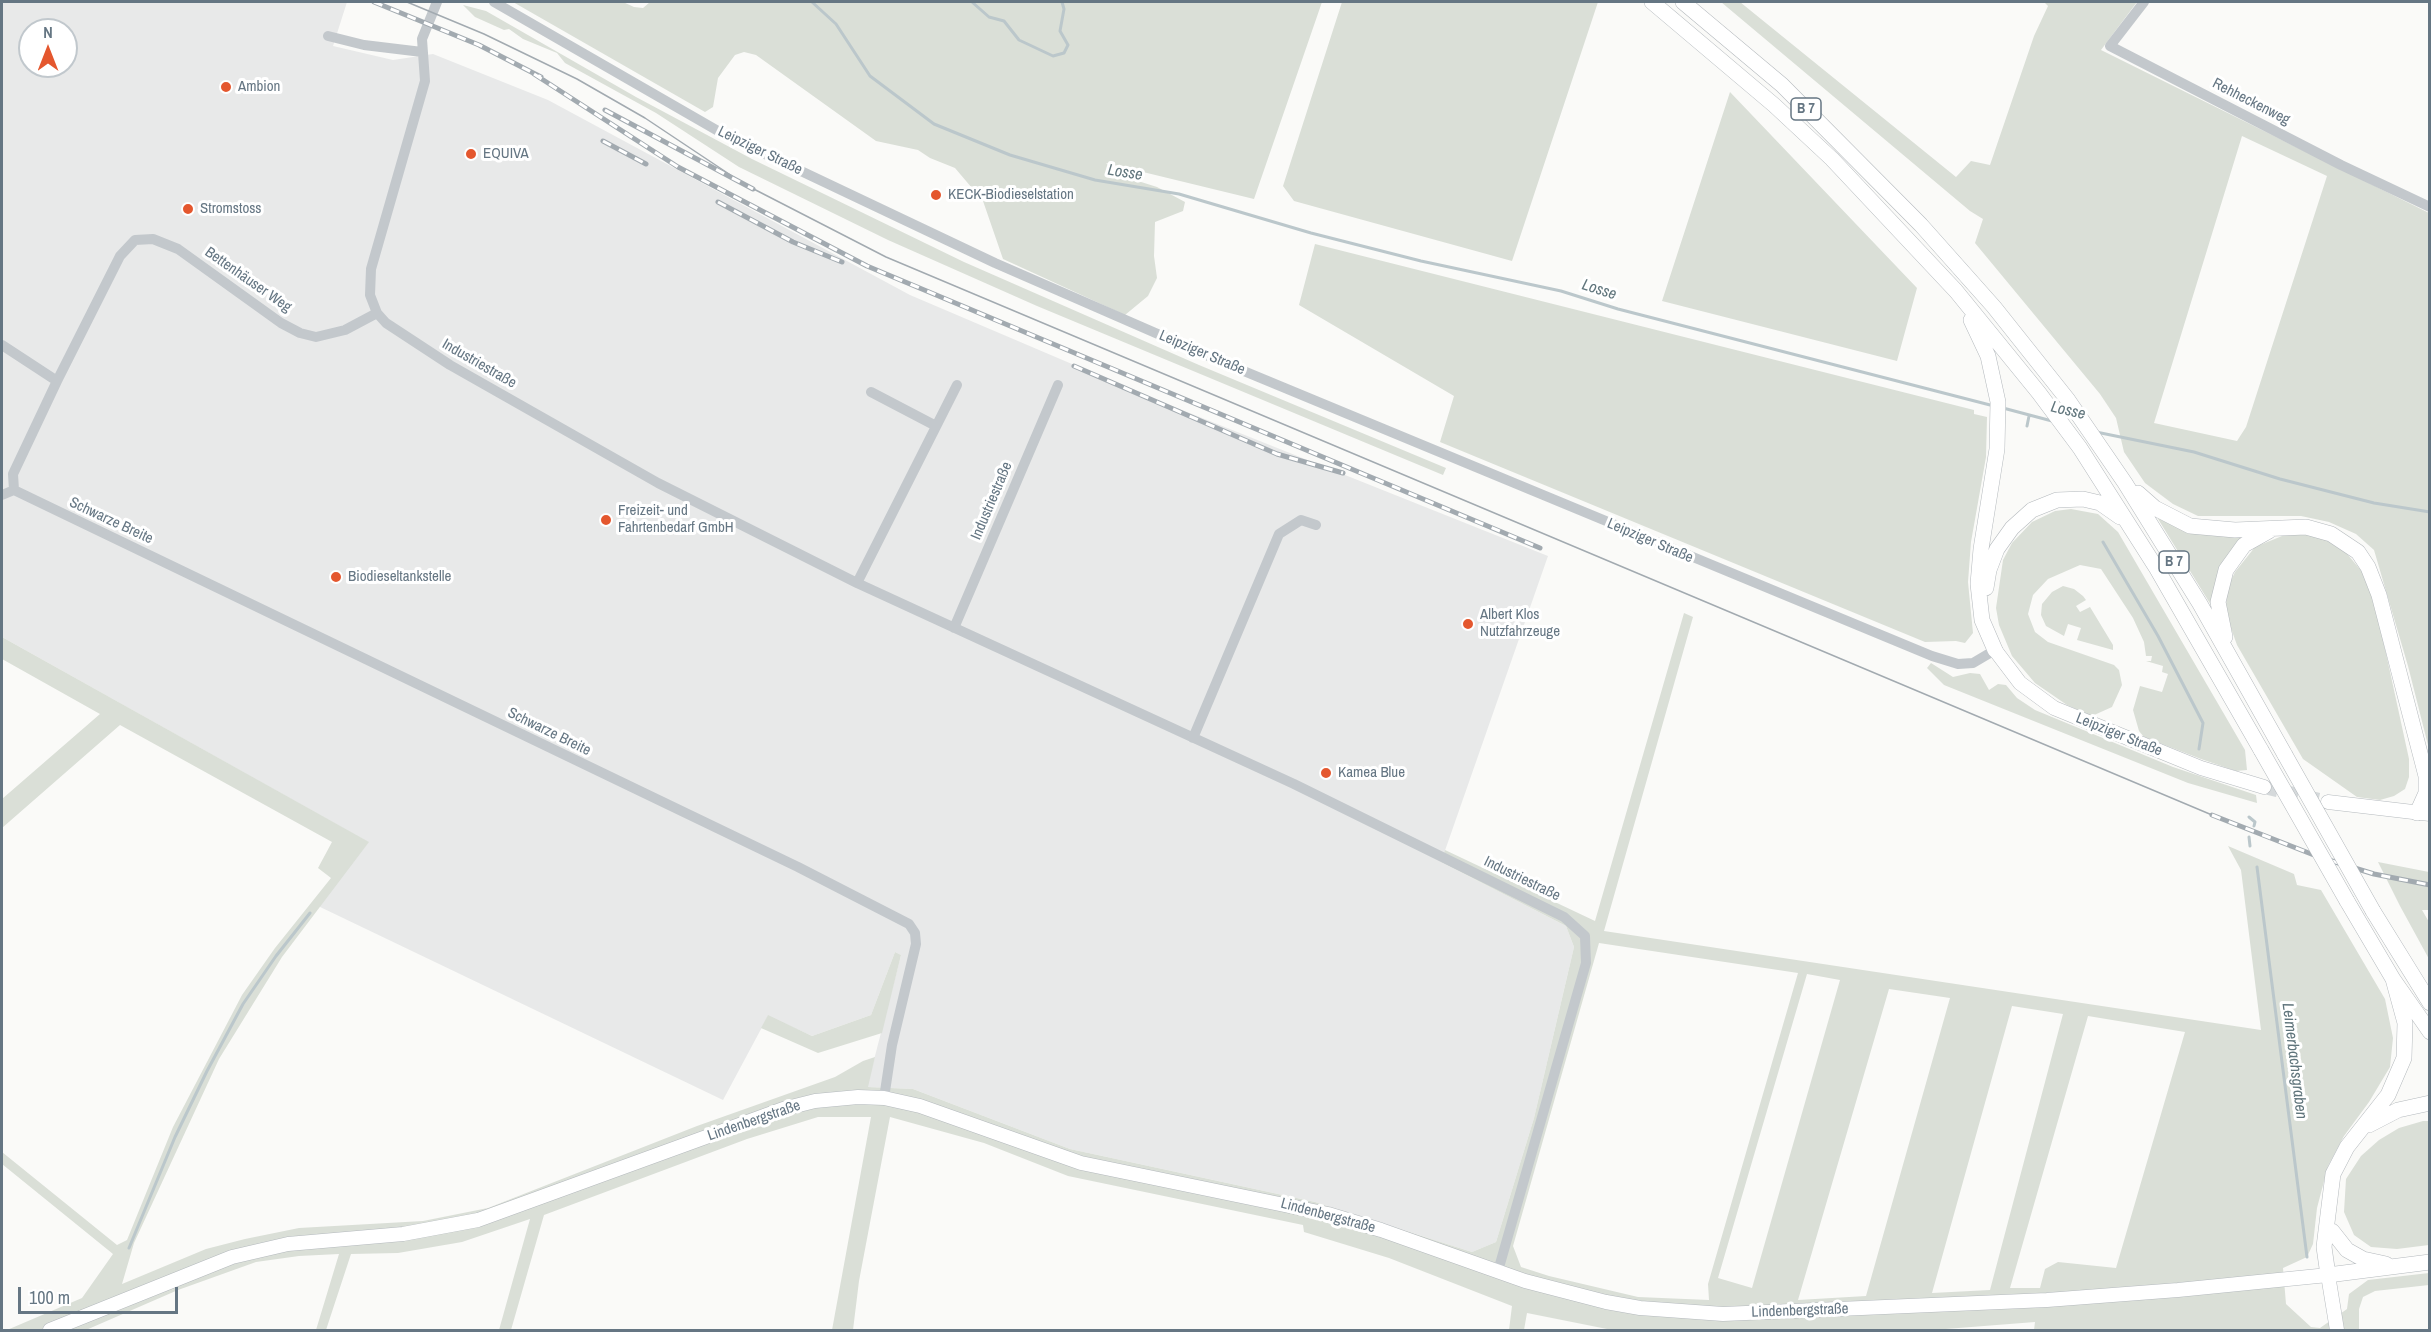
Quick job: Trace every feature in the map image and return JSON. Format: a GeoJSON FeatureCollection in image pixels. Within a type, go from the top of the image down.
{"type":"FeatureCollection","features":[{"type":"Feature","properties":{"kind":"highway","name":"B 7"},"geometry":{"type":"LineString","coordinates":[[1652,2],[1774,105],[1832,159],[1956,291],[2039,393],[2080,448],[2130,525],[2346,901],[2393,979],[2430,1032]]}},
{"type":"Feature","properties":{"kind":"highway","name":"B 7"},"geometry":{"type":"LineString","coordinates":[[1683,2],[1782,85],[1922,225],[1994,306],[2068,400],[2170,555],[2373,911],[2427,999]]}},
{"type":"Feature","properties":{"kind":"highway"},"geometry":{"type":"LineString","coordinates":[[1956,291],[1980,338],[1995,384],[1999,432],[1978,575],[1982,620],[1995,650]]}},
{"type":"Feature","properties":{"kind":"highway"},"geometry":{"type":"LineString","coordinates":[[2112,464],[2149,504],[2183,524],[2219,529],[2306,527],[2331,534],[2352,547],[2365,562],[2379,595],[2428,779],[2423,814]]}},
{"type":"Feature","properties":{"kind":"highway"},"geometry":{"type":"LineString","coordinates":[[1995,650],[1986,604],[1988,578],[1997,549],[2019,521],[2044,505],[2077,498],[2100,503],[2130,525]]}},
{"type":"Feature","properties":{"kind":"highway"},"geometry":{"type":"LineString","coordinates":[[2233,663],[2218,610],[2219,591],[2224,575],[2244,545],[2264,533],[2285,527]]}},
{"type":"Feature","properties":{"kind":"highway"},"geometry":{"type":"LineString","coordinates":[[2418,746],[2423,814]]}},
{"type":"Feature","properties":{"kind":"highway"},"geometry":{"type":"LineString","coordinates":[[2328,1275],[2323,1252],[2331,1179],[2338,1162],[2392,1088],[2404,1058],[2404,1023],[2393,979]]}},
{"type":"Feature","properties":{"kind":"highway"},"geometry":{"type":"LineString","coordinates":[[2363,1128],[2398,1110],[2430,1103]]}},
{"type":"Feature","properties":{"kind":"highway"},"geometry":{"type":"LineString","coordinates":[[2328,1202],[2333,1251],[2328,1275]]}},
{"type":"Feature","properties":{"kind":"highway"},"geometry":{"type":"LineString","coordinates":[[2332,1231],[2342,1246],[2355,1255],[2397,1266]]}},
{"type":"Feature","properties":{"kind":"highway"},"geometry":{"type":"LineString","coordinates":[[2328,1275],[2430,1262]]}},
{"type":"Feature","properties":{"kind":"main road","name":"Leipziger Straße"},"geometry":{"type":"LineString","coordinates":[[1995,650],[2020,683],[2054,708],[2201,768],[2264,788]]}},
{"type":"Feature","properties":{"kind":"main road"},"geometry":{"type":"LineString","coordinates":[[2328,802],[2423,814]]}},
{"type":"Feature","properties":{"kind":"main road","name":"Lindenbergstraße"},"geometry":{"type":"LineString","coordinates":[[50,1330],[232,1257],[288,1244],[422,1232],[488,1218],[795,1106],[834,1099],[884,1098],[940,1113],[1081,1164],[1328,1214],[1525,1281],[1606,1302],[1673,1311],[1724,1314],[2080,1298],[2328,1275]]}},
{"type":"Feature","properties":{"kind":"main road"},"geometry":{"type":"LineString","coordinates":[[2328,1275],[2337,1330]]}},
{"type":"Feature","properties":{"kind":"street"},"geometry":{"type":"LineString","coordinates":[[378,313],[370,296],[371,269],[425,81],[422,39],[437,2]]}},
{"type":"Feature","properties":{"kind":"street","name":"Leipziger Straße"},"geometry":{"type":"LineString","coordinates":[[494,2],[725,135],[994,263],[1233,367],[1932,656],[1958,664],[1973,663],[1995,650]]}},
{"type":"Feature","properties":{"kind":"street","name":"Rehheckenweg"},"geometry":{"type":"LineString","coordinates":[[2144,2],[2110,46],[2341,165],[2430,207]]}},
{"type":"Feature","properties":{"kind":"street"},"geometry":{"type":"LineString","coordinates":[[328,36],[364,45],[422,52]]}},
{"type":"Feature","properties":{"kind":"street","name":"Bettenhäuser Weg"},"geometry":{"type":"LineString","coordinates":[[57,381],[120,256],[135,240],[153,239],[178,249],[281,323],[300,333],[316,337],[345,330],[378,313]]}},
{"type":"Feature","properties":{"kind":"street","name":"Industriestraße"},"geometry":{"type":"LineString","coordinates":[[378,313],[409,340],[637,471],[857,583],[1294,784],[1564,916],[1585,936],[1586,963],[1498,1271]]}},
{"type":"Feature","properties":{"kind":"street"},"geometry":{"type":"LineString","coordinates":[[2,345],[57,381],[13,474],[14,490],[2,495]]}},
{"type":"Feature","properties":{"kind":"street"},"geometry":{"type":"LineString","coordinates":[[857,583],[957,385]]}},
{"type":"Feature","properties":{"kind":"street","name":"Industriestraße"},"geometry":{"type":"LineString","coordinates":[[954,628],[1058,385]]}},
{"type":"Feature","properties":{"kind":"street"},"geometry":{"type":"LineString","coordinates":[[871,392],[936,426]]}},
{"type":"Feature","properties":{"kind":"street","name":"Schwarze Breite"},"geometry":{"type":"LineString","coordinates":[[14,490],[788,862],[909,924],[915,933],[916,944],[892,1045],[884,1098]]}},
{"type":"Feature","properties":{"kind":"street"},"geometry":{"type":"LineString","coordinates":[[1193,738],[1279,534],[1301,520],[1316,525]]}},
{"type":"Feature","properties":{"kind":"shaded area"},"geometry":{"type":"Polygon","coordinates":[[[2,2],[347,2],[333,46],[393,60],[433,54],[548,100],[910,295],[1147,396],[1548,556],[1441,862],[1566,926],[1574,947],[1534,1118],[1496,1242],[1472,1252],[1315,1202],[1070,1149],[913,1089],[867,1087],[901,955],[895,952],[871,1015],[812,1036],[768,1016],[723,1100],[318,906],[368,842],[2,637],[2,2]]]}},
{"type":"Feature","properties":{"kind":"shaded area"},"geometry":{"type":"Polygon","coordinates":[[[513,2],[623,2],[643,8],[650,2],[1322,2],[1254,199],[1106,163],[1119,175],[1157,187],[1185,202],[1183,211],[1155,222],[1154,256],[1157,278],[1148,296],[1125,315],[1003,259],[983,201],[955,168],[930,158],[918,150],[876,141],[756,55],[744,52],[735,55],[718,78],[713,107],[705,112],[513,2]]]}},
{"type":"Feature","properties":{"kind":"shaded area"},"geometry":{"type":"Polygon","coordinates":[[[1342,2],[1598,2],[1512,261],[1294,201],[1283,186],[1342,2]]]}},
{"type":"Feature","properties":{"kind":"shaded area"},"geometry":{"type":"Polygon","coordinates":[[[1721,2],[1740,2],[1956,177],[1971,161],[1990,165],[2034,36],[2048,6],[2044,2],[2137,2],[2101,50],[2429,213],[2429,749],[2408,666],[2374,550],[2356,534],[2329,522],[2301,516],[2198,516],[2173,504],[2145,483],[2124,452],[2116,418],[2100,394],[1975,243],[1983,219],[1970,211],[1721,2]],[[2242,136],[2154,423],[2237,441],[2246,427],[2327,176],[2242,136]]]}},
{"type":"Feature","properties":{"kind":"shaded area"},"geometry":{"type":"Polygon","coordinates":[[[463,5],[486,11],[636,97],[752,159],[964,262],[1199,365],[1446,468],[1443,475],[1037,306],[888,240],[739,167],[656,113],[565,63],[557,53],[523,39],[509,29],[504,30],[475,17],[463,5]]]}},
{"type":"Feature","properties":{"kind":"shaded area"},"geometry":{"type":"Polygon","coordinates":[[[1730,92],[1917,288],[1897,361],[1662,301],[1730,92]]]}},
{"type":"Feature","properties":{"kind":"shaded area"},"geometry":{"type":"Polygon","coordinates":[[[1315,244],[1974,410],[1974,414],[1987,417],[1986,457],[1971,542],[1968,582],[1973,633],[1965,643],[1925,642],[1440,442],[1454,396],[1299,305],[1315,244]]]}},
{"type":"Feature","properties":{"kind":"shaded area"},"geometry":{"type":"Polygon","coordinates":[[[2071,509],[2098,514],[2118,532],[2245,750],[2247,770],[2236,771],[2201,759],[2144,737],[2139,731],[2133,710],[2140,686],[2162,692],[2168,674],[2162,672],[2163,666],[2146,661],[2151,661],[2152,656],[2146,656],[2144,642],[2133,618],[2101,569],[2080,565],[2048,579],[2033,595],[2028,614],[2035,632],[2048,642],[2114,665],[2119,670],[2122,685],[2112,707],[2092,716],[2067,705],[2035,683],[2012,656],[1999,625],[1996,608],[2003,560],[2012,543],[2032,522],[2055,511],[2071,509]]]}},
{"type":"Feature","properties":{"kind":"shaded area"},"geometry":{"type":"Polygon","coordinates":[[[2155,514],[2240,531],[2248,540],[2214,610],[2155,514]]]}},
{"type":"Feature","properties":{"kind":"shaded area"},"geometry":{"type":"Polygon","coordinates":[[[2287,534],[2307,534],[2325,539],[2343,549],[2364,574],[2377,612],[2409,759],[2409,777],[2405,789],[2394,796],[2380,800],[2357,797],[2303,759],[2237,645],[2228,620],[2226,605],[2228,587],[2235,572],[2255,547],[2287,534]]]}},
{"type":"Feature","properties":{"kind":"shaded area"},"geometry":{"type":"Polygon","coordinates":[[[2063,586],[2074,589],[2083,596],[2086,600],[2076,606],[2080,612],[2090,607],[2113,645],[2113,650],[2077,640],[2081,628],[2068,624],[2064,636],[2046,626],[2041,615],[2042,604],[2052,592],[2063,586]]]}},
{"type":"Feature","properties":{"kind":"shaded area"},"geometry":{"type":"Polygon","coordinates":[[[1684,613],[1693,617],[1604,931],[2261,1030],[2241,870],[2228,846],[2294,874],[2297,885],[2321,890],[2385,999],[2393,1038],[2390,1067],[2369,1102],[2344,1136],[2328,1166],[2317,1208],[2313,1244],[2307,1257],[2283,1268],[2286,1304],[2311,1327],[2320,1328],[2347,1309],[2349,1294],[2368,1280],[2429,1273],[2429,1285],[2375,1291],[2363,1297],[2359,1309],[2359,1330],[2034,1330],[2035,1322],[1933,1330],[1612,1330],[1527,1313],[1524,1330],[1509,1330],[1512,1306],[1389,1258],[1304,1232],[1303,1225],[1068,1176],[984,1143],[890,1117],[859,1281],[853,1330],[832,1330],[871,1117],[818,1117],[747,1139],[544,1215],[511,1330],[499,1330],[530,1219],[462,1242],[398,1253],[351,1254],[326,1330],[316,1330],[339,1254],[299,1256],[256,1262],[178,1290],[86,1330],[7,1330],[82,1298],[113,1254],[2,1164],[2,1152],[117,1245],[127,1240],[173,1127],[242,995],[275,948],[331,878],[318,868],[332,842],[120,725],[2,828],[2,799],[100,714],[2,659],[2,637],[369,842],[282,957],[219,1059],[134,1243],[122,1284],[206,1249],[245,1239],[299,1228],[423,1221],[488,1208],[697,1126],[835,1077],[875,1057],[868,1087],[913,1089],[1070,1149],[1315,1202],[1472,1252],[1496,1242],[1534,1118],[1574,947],[1566,926],[1441,862],[1445,850],[1595,921],[1684,613]],[[1599,943],[1513,1246],[1521,1267],[1549,1276],[1638,1297],[1709,1300],[1708,1284],[1798,973],[1599,943]],[[1807,974],[1718,1278],[1752,1288],[1840,980],[1807,974]],[[1889,989],[1798,1300],[1866,1296],[1950,998],[1889,989]],[[2012,1006],[1932,1293],[1990,1290],[2063,1014],[2012,1006]],[[2088,1016],[2010,1288],[2040,1288],[2045,1269],[2058,1262],[2116,1268],[2185,1032],[2088,1016]]]}},
{"type":"Feature","properties":{"kind":"shaded area"},"geometry":{"type":"Polygon","coordinates":[[[1931,663],[1953,677],[1970,673],[1980,674],[1989,690],[1998,684],[2006,685],[2017,698],[2035,710],[2173,767],[2256,795],[2257,803],[2188,783],[1944,685],[1927,668],[1931,663]]]}},
{"type":"Feature","properties":{"kind":"shaded area"},"geometry":{"type":"Polygon","coordinates":[[[2378,862],[2429,872],[2429,910],[2422,910],[2429,922],[2429,959],[2400,906],[2378,862]]]}},
{"type":"Feature","properties":{"kind":"shaded area"},"geometry":{"type":"Polygon","coordinates":[[[895,952],[901,955],[882,1033],[818,1053],[761,1028],[768,1015],[812,1036],[871,1015],[895,952]]]}},
{"type":"Feature","properties":{"kind":"shaded area"},"geometry":{"type":"Polygon","coordinates":[[[2429,1121],[2429,1245],[2397,1249],[2371,1247],[2354,1235],[2344,1212],[2346,1179],[2361,1156],[2379,1140],[2399,1128],[2429,1121]]]}},
{"type":"Feature","properties":{"kind":"waterway","name":"Losse"},"geometry":{"type":"LineString","coordinates":[[812,2],[836,24],[870,76],[934,124],[1010,155],[1095,180],[1179,194],[1311,233],[1421,261],[1561,291],[1618,309],[1994,406]]}},
{"type":"Feature","properties":{"kind":"waterway"},"geometry":{"type":"LineString","coordinates":[[972,2],[989,17],[1004,21],[1019,40],[1053,56],[1064,53],[1068,45],[1060,31],[1064,9],[1062,2]]}},
{"type":"Feature","properties":{"kind":"waterway","name":"Losse"},"geometry":{"type":"LineString","coordinates":[[2003,408],[2052,421]]}},
{"type":"Feature","properties":{"kind":"waterway","name":"Leimerbachsgraben"},"geometry":{"type":"LineString","coordinates":[[2027,426],[2029,416]]}},
{"type":"Feature","properties":{"kind":"waterway","name":"Losse"},"geometry":{"type":"LineString","coordinates":[[2096,432],[2194,452],[2280,479],[2374,503],[2430,512]]}},
{"type":"Feature","properties":{"kind":"waterway","name":"Leimerbachsgraben"},"geometry":{"type":"LineString","coordinates":[[2103,542],[2158,636],[2203,723],[2199,749]]}},
{"type":"Feature","properties":{"kind":"waterway","name":"Leimerbachsgraben"},"geometry":{"type":"LineString","coordinates":[[2249,817],[2255,822],[2254,826]]}},
{"type":"Feature","properties":{"kind":"waterway","name":"Leimerbachsgraben"},"geometry":{"type":"LineString","coordinates":[[2249,837],[2250,846]]}},
{"type":"Feature","properties":{"kind":"waterway","name":"Leimerbachsgraben"},"geometry":{"type":"LineString","coordinates":[[2257,867],[2307,1257]]}},
{"type":"Feature","properties":{"kind":"waterway"},"geometry":{"type":"LineString","coordinates":[[129,1248],[175,1137],[243,1004],[276,956],[310,913]]}},
{"type":"Feature","properties":{"kind":"tunnel"},"geometry":{"type":"LineString","coordinates":[[2264,787],[2328,802]]}},
{"type":"Feature","properties":{"kind":"tram line"},"geometry":{"type":"LineString","coordinates":[[407,2],[484,34],[577,79],[645,118],[744,184],[886,257],[2212,815]]}},
{"type":"Feature","properties":{"kind":"railway"},"geometry":{"type":"LineString","coordinates":[[374,2],[479,45],[541,77]]}},
{"type":"Feature","properties":{"kind":"railway"},"geometry":{"type":"LineString","coordinates":[[534,74],[678,167],[867,266],[1540,548]]}},
{"type":"Feature","properties":{"kind":"railway"},"geometry":{"type":"LineString","coordinates":[[605,110],[753,189]]}},
{"type":"Feature","properties":{"kind":"railway"},"geometry":{"type":"LineString","coordinates":[[603,141],[646,164]]}},
{"type":"Feature","properties":{"kind":"railway"},"geometry":{"type":"LineString","coordinates":[[718,202],[793,242],[842,262]]}},
{"type":"Feature","properties":{"kind":"railway"},"geometry":{"type":"LineString","coordinates":[[1074,366],[1277,454],[1343,473]]}},
{"type":"Feature","properties":{"kind":"railway"},"geometry":{"type":"LineString","coordinates":[[2212,815],[2319,857],[2374,874],[2430,885]]}},
{"type":"Feature","properties":{"kind":"place","name":"Ambion"},"geometry":{"type":"Point","coordinates":[226,87]}},
{"type":"Feature","properties":{"kind":"place","name":"EQUIVA"},"geometry":{"type":"Point","coordinates":[471,154]}},
{"type":"Feature","properties":{"kind":"place","name":"KECK-Biodieselstation"},"geometry":{"type":"Point","coordinates":[936,195]}},
{"type":"Feature","properties":{"kind":"place","name":"Stromstoss"},"geometry":{"type":"Point","coordinates":[188,209]}},
{"type":"Feature","properties":{"kind":"place","name":"Freizeit- und Fahrtenbedarf GmbH"},"geometry":{"type":"Point","coordinates":[606,520]}},
{"type":"Feature","properties":{"kind":"place","name":"Biodieseltankstelle"},"geometry":{"type":"Point","coordinates":[336,577]}},
{"type":"Feature","properties":{"kind":"place","name":"Albert Klos Nutzfahrzeuge"},"geometry":{"type":"Point","coordinates":[1468,624]}},
{"type":"Feature","properties":{"kind":"place","name":"Kamea Blue"},"geometry":{"type":"Point","coordinates":[1326,773]}}]}
